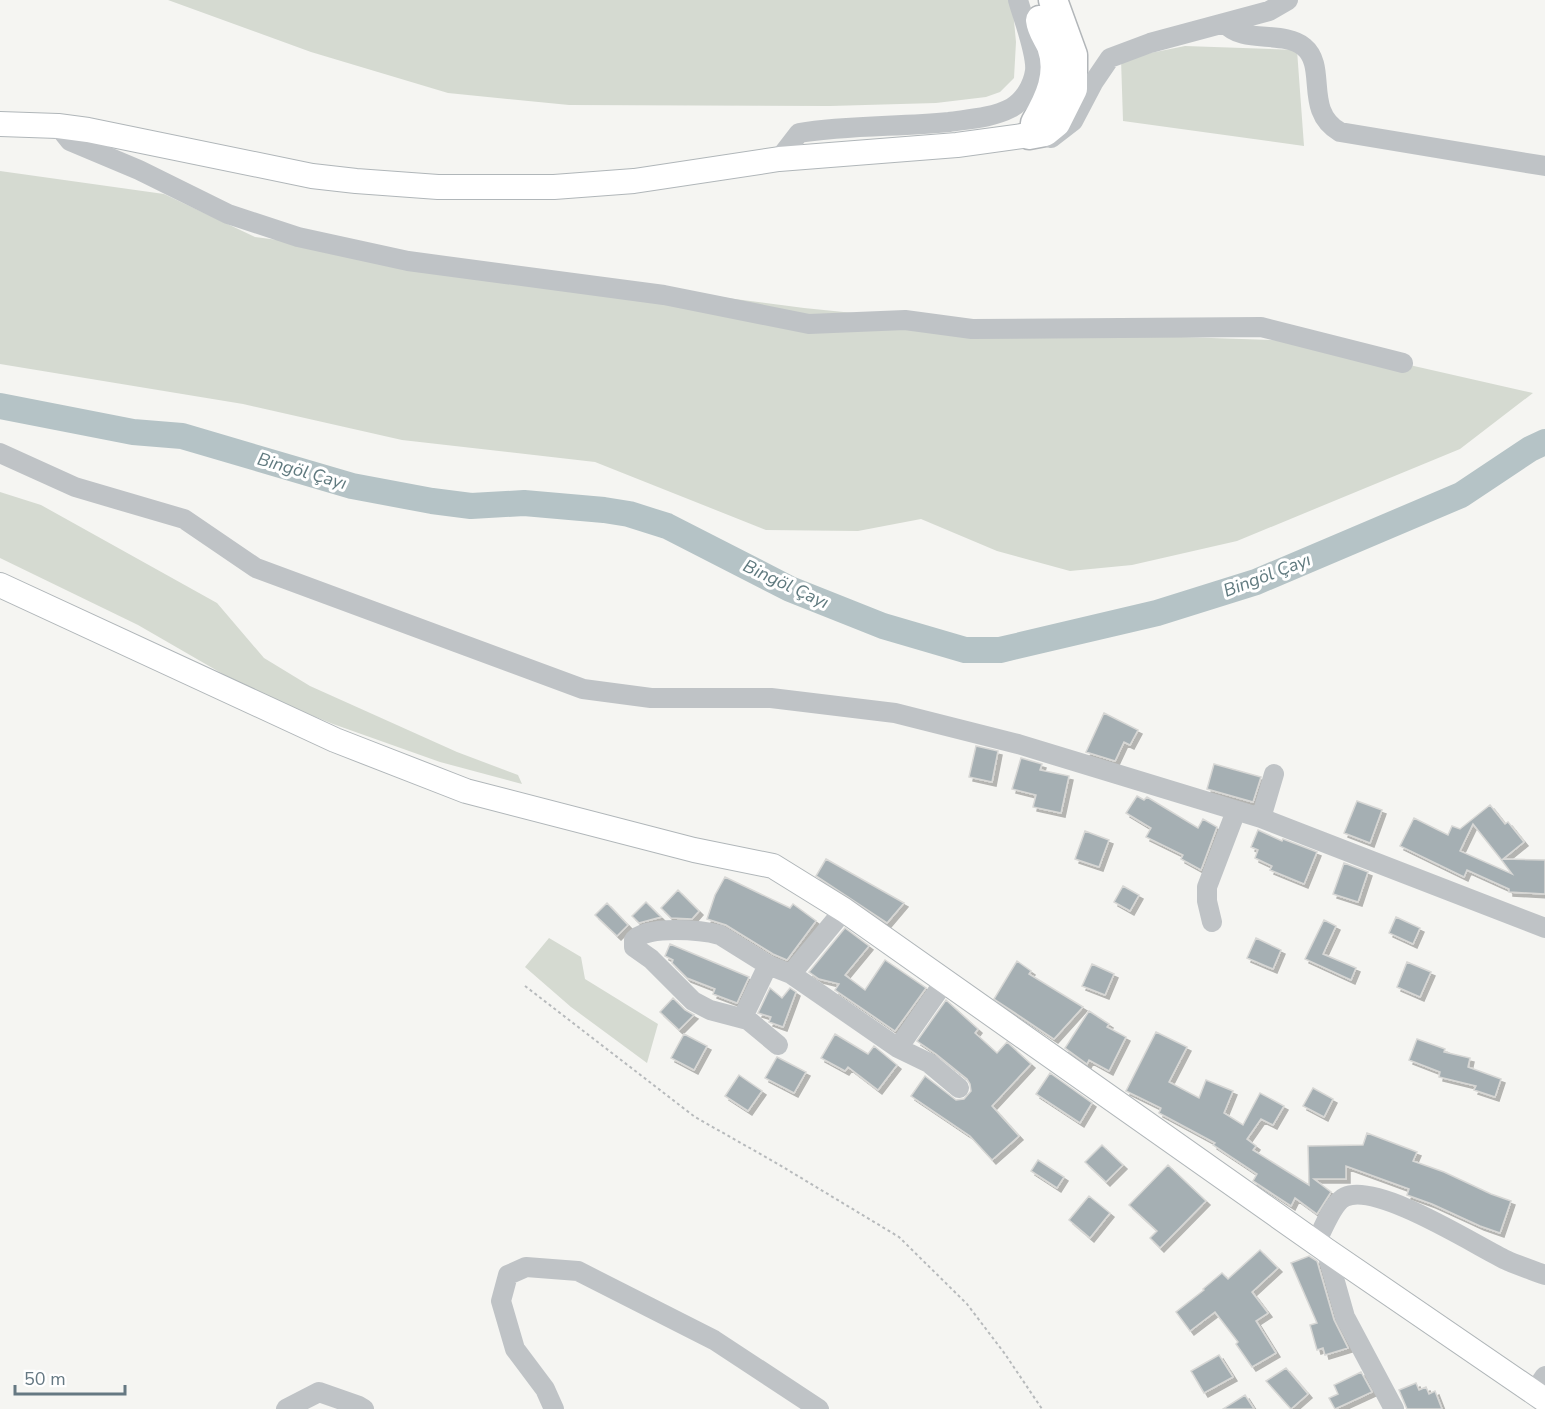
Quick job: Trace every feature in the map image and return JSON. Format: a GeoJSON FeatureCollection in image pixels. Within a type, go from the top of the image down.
{"type":"FeatureCollection","features":[{"type":"Feature","properties":{"kind":"highway"},"geometry":{"type":"LineString","coordinates":[[1029,135],[1050,96],[1054,78],[1051,47],[1041,27],[1037,0]]}},
{"type":"Feature","properties":{"kind":"highway"},"geometry":{"type":"LineString","coordinates":[[1029,135],[1045,132],[1056,123],[1073,89],[1073,55],[1053,0]]}},
{"type":"Feature","properties":{"kind":"main road"},"geometry":{"type":"LineString","coordinates":[[0,124],[58,126],[88,130],[312,176],[409,186],[591,185],[645,180],[779,159],[957,145],[1029,135]]}},
{"type":"Feature","properties":{"kind":"main road"},"geometry":{"type":"LineString","coordinates":[[0,585],[335,740],[466,791],[694,850],[772,866],[844,910],[1321,1246],[1541,1389]]}},
{"type":"Feature","properties":{"kind":"street"},"geometry":{"type":"LineString","coordinates":[[779,159],[799,133],[830,128],[915,125],[979,118],[1010,108],[1021,101],[1030,86],[1035,70],[1018,0]]}},
{"type":"Feature","properties":{"kind":"street"},"geometry":{"type":"LineString","coordinates":[[1029,135],[1048,140],[1073,121],[1093,82],[1110,58],[1150,43],[1269,11],[1288,0]]}},
{"type":"Feature","properties":{"kind":"street"},"geometry":{"type":"LineString","coordinates":[[1226,24],[1236,32],[1294,41],[1305,47],[1312,56],[1321,112],[1327,122],[1340,132],[1545,166]]}},
{"type":"Feature","properties":{"kind":"street"},"geometry":{"type":"LineString","coordinates":[[58,126],[70,141],[139,170],[228,214],[298,237],[408,261],[664,295],[809,324],[905,320],[972,329],[1261,327],[1403,363]]}},
{"type":"Feature","properties":{"kind":"street"},"geometry":{"type":"LineString","coordinates":[[0,453],[75,487],[184,519],[255,568],[583,689],[651,698],[771,698],[895,713],[1018,744],[1261,818],[1545,928]]}},
{"type":"Feature","properties":{"kind":"street"},"geometry":{"type":"LineString","coordinates":[[1261,818],[1274,774]]}},
{"type":"Feature","properties":{"kind":"street"},"geometry":{"type":"LineString","coordinates":[[1212,922],[1207,901],[1207,887],[1236,811]]}},
{"type":"Feature","properties":{"kind":"street"},"geometry":{"type":"LineString","coordinates":[[791,974],[844,910]]}},
{"type":"Feature","properties":{"kind":"street"},"geometry":{"type":"LineString","coordinates":[[778,1045],[743,1017],[710,1010],[693,1001],[651,959],[634,947],[634,940],[639,935],[653,932],[687,930],[720,935],[768,965],[791,974],[898,1048],[928,1063],[959,1088]]}},
{"type":"Feature","properties":{"kind":"street"},"geometry":{"type":"LineString","coordinates":[[743,1017],[768,965]]}},
{"type":"Feature","properties":{"kind":"street"},"geometry":{"type":"LineString","coordinates":[[898,1048],[945,981]]}},
{"type":"Feature","properties":{"kind":"street"},"geometry":{"type":"LineString","coordinates":[[1394,1409],[1345,1317],[1321,1246],[1336,1204],[1346,1196],[1360,1195],[1383,1199],[1413,1211],[1509,1261],[1545,1275]]}},
{"type":"Feature","properties":{"kind":"street"},"geometry":{"type":"LineString","coordinates":[[554,1409],[545,1389],[515,1349],[501,1301],[508,1275],[526,1267],[578,1271],[714,1341],[819,1409]]}},
{"type":"Feature","properties":{"kind":"street"},"geometry":{"type":"LineString","coordinates":[[286,1409],[319,1392],[364,1409]]}},
{"type":"Feature","properties":{"kind":"path"},"geometry":{"type":"LineString","coordinates":[[525,986],[695,1117],[899,1237],[967,1304],[1005,1354],[1042,1409]]}},
{"type":"Feature","properties":{"kind":"shaded area"},"geometry":{"type":"Polygon","coordinates":[[[168,0],[1012,0],[1016,42],[1014,78],[1000,92],[986,97],[936,103],[830,106],[569,105],[448,93],[311,52],[168,0]]]}},
{"type":"Feature","properties":{"kind":"shaded area"},"geometry":{"type":"Polygon","coordinates":[[[1185,46],[1297,50],[1304,146],[1123,121],[1121,59],[1185,46]]]}},
{"type":"Feature","properties":{"kind":"shaded area"},"geometry":{"type":"Polygon","coordinates":[[[0,171],[164,194],[255,237],[804,308],[992,327],[1090,334],[1304,341],[1533,393],[1460,449],[1237,541],[1132,565],[1070,571],[997,551],[921,519],[858,531],[766,530],[595,462],[402,440],[243,404],[0,364],[0,171]]]}},
{"type":"Feature","properties":{"kind":"shaded area"},"geometry":{"type":"Polygon","coordinates":[[[0,492],[41,505],[217,603],[264,658],[310,686],[457,752],[518,775],[522,784],[440,762],[333,724],[254,692],[138,625],[0,558],[0,492]]]}},
{"type":"Feature","properties":{"kind":"shaded area"},"geometry":{"type":"Polygon","coordinates":[[[549,938],[581,957],[585,979],[658,1024],[647,1063],[571,1007],[525,967],[549,938]]]}},
{"type":"Feature","properties":{"kind":"building"},"geometry":{"type":"Polygon","coordinates":[[[1104,713],[1138,730],[1130,745],[1124,742],[1115,761],[1086,752],[1104,713]]]}},
{"type":"Feature","properties":{"kind":"building"},"geometry":{"type":"Polygon","coordinates":[[[976,746],[998,751],[992,782],[969,777],[976,746]]]}},
{"type":"Feature","properties":{"kind":"building"},"geometry":{"type":"Polygon","coordinates":[[[1021,758],[1042,764],[1040,770],[1069,776],[1061,813],[1033,807],[1036,795],[1012,789],[1021,758]]]}},
{"type":"Feature","properties":{"kind":"building"},"geometry":{"type":"Polygon","coordinates":[[[1214,764],[1261,777],[1253,802],[1207,789],[1214,764]]]}},
{"type":"Feature","properties":{"kind":"building"},"geometry":{"type":"Polygon","coordinates":[[[1137,796],[1144,800],[1147,797],[1198,828],[1203,819],[1217,827],[1201,870],[1181,859],[1183,855],[1146,837],[1151,828],[1126,813],[1137,796]]]}},
{"type":"Feature","properties":{"kind":"building"},"geometry":{"type":"Polygon","coordinates":[[[1357,801],[1382,810],[1370,843],[1344,833],[1357,801]]]}},
{"type":"Feature","properties":{"kind":"building"},"geometry":{"type":"Polygon","coordinates":[[[1490,805],[1505,824],[1508,822],[1524,842],[1503,859],[1545,860],[1545,894],[1509,892],[1509,889],[1467,870],[1464,877],[1400,846],[1414,818],[1448,835],[1452,826],[1460,829],[1490,805]],[[1473,824],[1460,851],[1512,874],[1473,824]]]}},
{"type":"Feature","properties":{"kind":"building"},"geometry":{"type":"Polygon","coordinates":[[[1258,830],[1282,841],[1283,839],[1317,852],[1304,884],[1270,870],[1272,866],[1255,858],[1258,850],[1251,847],[1258,830]]]}},
{"type":"Feature","properties":{"kind":"building"},"geometry":{"type":"Polygon","coordinates":[[[1085,831],[1109,840],[1099,867],[1075,859],[1085,831]]]}},
{"type":"Feature","properties":{"kind":"building"},"geometry":{"type":"Polygon","coordinates":[[[826,859],[904,903],[887,923],[816,876],[826,859]]]}},
{"type":"Feature","properties":{"kind":"building"},"geometry":{"type":"Polygon","coordinates":[[[1344,863],[1368,872],[1358,902],[1333,894],[1344,863]]]}},
{"type":"Feature","properties":{"kind":"building"},"geometry":{"type":"Polygon","coordinates":[[[725,877],[790,908],[793,904],[816,921],[787,960],[726,925],[707,919],[715,895],[725,877]]]}},
{"type":"Feature","properties":{"kind":"building"},"geometry":{"type":"Polygon","coordinates":[[[1123,886],[1139,895],[1130,911],[1114,902],[1123,886]]]}},
{"type":"Feature","properties":{"kind":"building"},"geometry":{"type":"Polygon","coordinates":[[[678,890],[699,911],[692,919],[671,918],[661,908],[678,890]]]}},
{"type":"Feature","properties":{"kind":"building"},"geometry":{"type":"Polygon","coordinates":[[[646,902],[661,917],[639,923],[632,916],[646,902]]]}},
{"type":"Feature","properties":{"kind":"building"},"geometry":{"type":"Polygon","coordinates":[[[607,903],[628,925],[617,936],[595,915],[607,903]]]}},
{"type":"Feature","properties":{"kind":"building"},"geometry":{"type":"Polygon","coordinates":[[[1396,917],[1420,928],[1413,944],[1389,933],[1396,917]]]}},
{"type":"Feature","properties":{"kind":"building"},"geometry":{"type":"Polygon","coordinates":[[[1324,920],[1336,926],[1323,954],[1356,968],[1351,980],[1305,959],[1324,920]]]}},
{"type":"Feature","properties":{"kind":"building"},"geometry":{"type":"Polygon","coordinates":[[[845,928],[869,946],[845,975],[865,990],[885,960],[926,988],[895,1031],[835,990],[839,984],[819,979],[809,972],[845,928]]]}},
{"type":"Feature","properties":{"kind":"building"},"geometry":{"type":"Polygon","coordinates":[[[1256,938],[1281,950],[1273,969],[1247,958],[1256,938]]]}},
{"type":"Feature","properties":{"kind":"building"},"geometry":{"type":"Polygon","coordinates":[[[670,944],[749,977],[737,1003],[713,994],[715,989],[687,978],[672,963],[673,960],[665,956],[670,944]]]}},
{"type":"Feature","properties":{"kind":"building"},"geometry":{"type":"Polygon","coordinates":[[[1017,961],[1031,971],[1029,974],[1083,1007],[1054,1039],[994,999],[1017,961]]]}},
{"type":"Feature","properties":{"kind":"building"},"geometry":{"type":"Polygon","coordinates":[[[1407,962],[1431,972],[1420,997],[1397,987],[1407,962]]]}},
{"type":"Feature","properties":{"kind":"building"},"geometry":{"type":"Polygon","coordinates":[[[1092,964],[1114,974],[1105,995],[1082,986],[1092,964]]]}},
{"type":"Feature","properties":{"kind":"building"},"geometry":{"type":"Polygon","coordinates":[[[770,988],[782,998],[790,988],[796,992],[783,1027],[769,1022],[771,1017],[758,1013],[770,988]]]}},
{"type":"Feature","properties":{"kind":"building"},"geometry":{"type":"Polygon","coordinates":[[[673,998],[694,1015],[679,1030],[660,1012],[673,998]]]}},
{"type":"Feature","properties":{"kind":"building"},"geometry":{"type":"Polygon","coordinates":[[[946,1000],[978,1029],[975,1033],[997,1053],[1007,1042],[1031,1064],[992,1106],[1019,1136],[992,1160],[970,1136],[911,1096],[925,1076],[956,1100],[964,1099],[971,1091],[967,1079],[917,1041],[946,1000]]]}},
{"type":"Feature","properties":{"kind":"building"},"geometry":{"type":"Polygon","coordinates":[[[1089,1011],[1109,1024],[1107,1027],[1126,1037],[1109,1071],[1089,1060],[1087,1064],[1065,1048],[1089,1011]]]}},
{"type":"Feature","properties":{"kind":"building"},"geometry":{"type":"Polygon","coordinates":[[[1156,1032],[1187,1047],[1169,1082],[1199,1098],[1206,1080],[1233,1091],[1224,1113],[1243,1125],[1260,1093],[1284,1106],[1273,1125],[1261,1119],[1247,1139],[1256,1146],[1253,1150],[1309,1185],[1308,1146],[1363,1145],[1367,1133],[1417,1152],[1413,1161],[1511,1201],[1500,1233],[1407,1195],[1409,1189],[1346,1166],[1346,1179],[1314,1179],[1331,1192],[1317,1214],[1295,1198],[1291,1206],[1253,1181],[1257,1174],[1213,1145],[1215,1143],[1159,1113],[1161,1108],[1126,1091],[1156,1032]]]}},
{"type":"Feature","properties":{"kind":"building"},"geometry":{"type":"Polygon","coordinates":[[[684,1034],[707,1046],[694,1070],[671,1058],[684,1034]]]}},
{"type":"Feature","properties":{"kind":"building"},"geometry":{"type":"Polygon","coordinates":[[[835,1034],[868,1054],[874,1046],[897,1065],[878,1090],[848,1067],[845,1071],[821,1058],[835,1034]]]}},
{"type":"Feature","properties":{"kind":"building"},"geometry":{"type":"Polygon","coordinates":[[[1417,1039],[1445,1049],[1444,1052],[1470,1058],[1468,1067],[1501,1079],[1495,1097],[1474,1090],[1476,1086],[1439,1077],[1440,1072],[1409,1060],[1417,1039]]]}},
{"type":"Feature","properties":{"kind":"building"},"geometry":{"type":"Polygon","coordinates":[[[777,1057],[806,1072],[794,1093],[765,1078],[777,1057]]]}},
{"type":"Feature","properties":{"kind":"building"},"geometry":{"type":"Polygon","coordinates":[[[1050,1073],[1092,1103],[1080,1123],[1036,1094],[1050,1073]]]}},
{"type":"Feature","properties":{"kind":"building"},"geometry":{"type":"Polygon","coordinates":[[[739,1075],[762,1091],[748,1111],[725,1096],[739,1075]]]}},
{"type":"Feature","properties":{"kind":"building"},"geometry":{"type":"Polygon","coordinates":[[[1313,1088],[1333,1099],[1324,1117],[1303,1106],[1313,1088]]]}},
{"type":"Feature","properties":{"kind":"building"},"geometry":{"type":"Polygon","coordinates":[[[1102,1145],[1123,1165],[1106,1182],[1085,1162],[1102,1145]]]}},
{"type":"Feature","properties":{"kind":"building"},"geometry":{"type":"Polygon","coordinates":[[[1038,1160],[1064,1177],[1057,1188],[1031,1171],[1038,1160]]]}},
{"type":"Feature","properties":{"kind":"building"},"geometry":{"type":"Polygon","coordinates":[[[1168,1165],[1206,1201],[1160,1248],[1150,1238],[1157,1231],[1129,1205],[1168,1165]]]}},
{"type":"Feature","properties":{"kind":"building"},"geometry":{"type":"Polygon","coordinates":[[[1089,1196],[1110,1213],[1090,1238],[1069,1220],[1089,1196]]]}},
{"type":"Feature","properties":{"kind":"building"},"geometry":{"type":"Polygon","coordinates":[[[1260,1250],[1278,1268],[1252,1292],[1268,1313],[1256,1321],[1276,1353],[1252,1367],[1236,1344],[1238,1342],[1215,1312],[1190,1331],[1176,1312],[1222,1273],[1228,1279],[1260,1250]]]}},
{"type":"Feature","properties":{"kind":"building"},"geometry":{"type":"Polygon","coordinates":[[[1309,1256],[1317,1261],[1334,1320],[1348,1348],[1325,1355],[1323,1348],[1317,1350],[1310,1325],[1317,1323],[1291,1263],[1309,1256]]]}},
{"type":"Feature","properties":{"kind":"building"},"geometry":{"type":"Polygon","coordinates":[[[1219,1355],[1233,1377],[1204,1393],[1191,1371],[1219,1355]]]}},
{"type":"Feature","properties":{"kind":"building"},"geometry":{"type":"Polygon","coordinates":[[[1286,1368],[1308,1394],[1291,1409],[1266,1381],[1286,1368]]]}},
{"type":"Feature","properties":{"kind":"building"},"geometry":{"type":"Polygon","coordinates":[[[1361,1372],[1372,1392],[1335,1409],[1329,1398],[1338,1394],[1334,1385],[1361,1372]]]}},
{"type":"Feature","properties":{"kind":"building"},"geometry":{"type":"Polygon","coordinates":[[[1416,1383],[1419,1390],[1426,1387],[1429,1394],[1435,1391],[1442,1409],[1407,1409],[1399,1390],[1416,1383]]]}},
{"type":"Feature","properties":{"kind":"building"},"geometry":{"type":"Polygon","coordinates":[[[1245,1395],[1254,1409],[1223,1409],[1245,1395]]]}},
{"type":"Feature","properties":{"kind":"waterway","name":"Bingöl Çayı"},"geometry":{"type":"LineString","coordinates":[[0,406],[133,432],[182,436],[352,486],[432,501],[471,506],[524,503],[629,514],[667,526],[790,589],[883,626],[965,650],[1000,650],[1157,613],[1256,582],[1461,495],[1530,449],[1545,442]]}}]}
